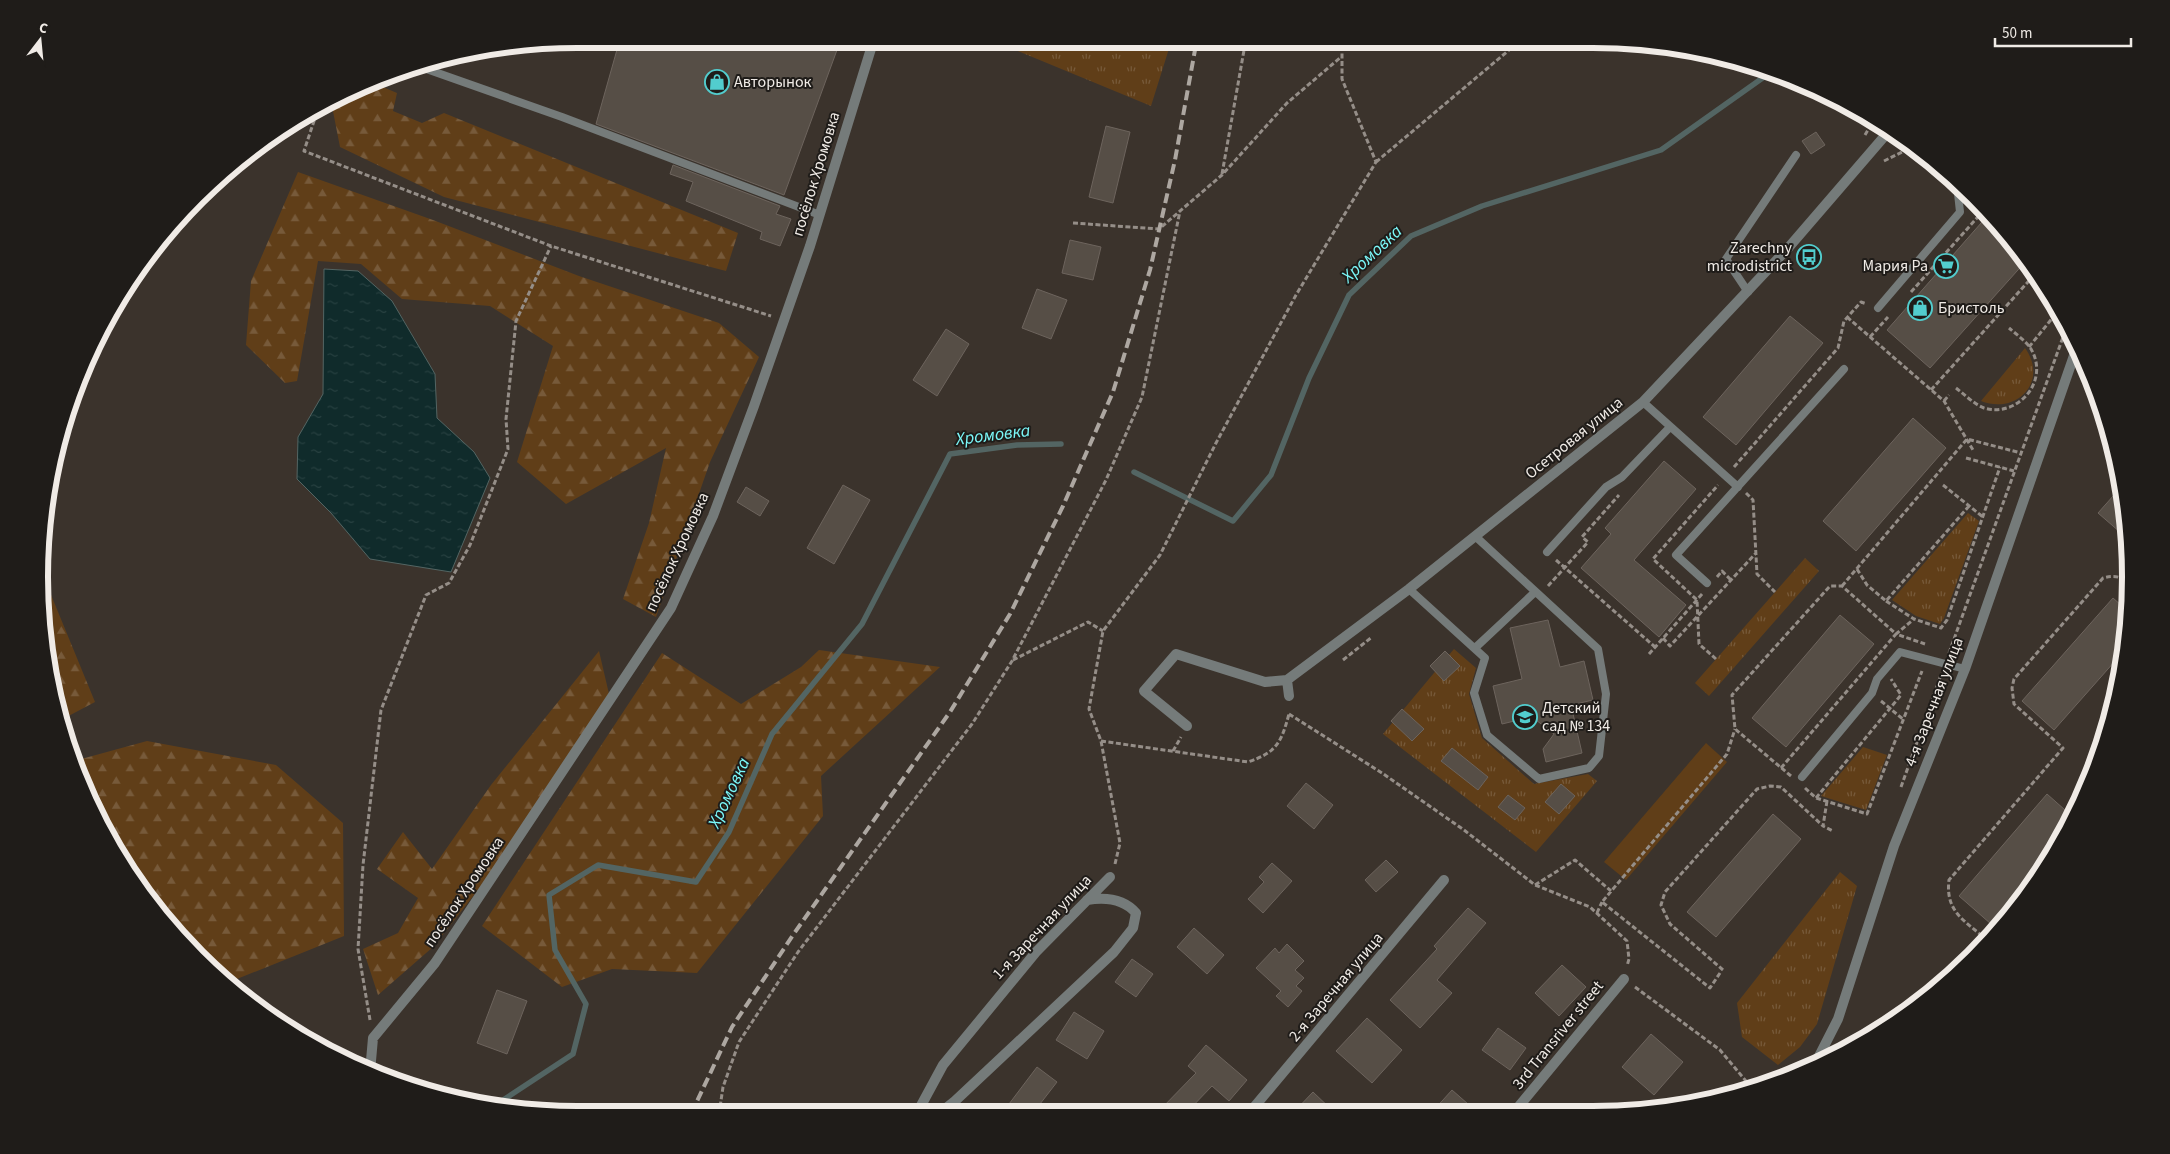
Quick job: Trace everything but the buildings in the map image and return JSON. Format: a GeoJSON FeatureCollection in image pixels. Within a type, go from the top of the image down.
{"type":"FeatureCollection","features":[{"type":"Feature","properties":{"kind":"street","name":"посёлок Хромовка"},"geometry":{"type":"LineString","coordinates":[[372,1038],[435,963],[671,608],[712,516],[784,320],[820,215],[872,47]]}},
{"type":"Feature","properties":{"kind":"street","name":"Осетровая улица"},"geometry":{"type":"LineString","coordinates":[[1287,680],[1408,589],[1642,402],[1748,292],[1886,136]]}},
{"type":"Feature","properties":{"kind":"street","name":"4-я Заречная улица"},"geometry":{"type":"LineString","coordinates":[[1819,1055],[1838,1019],[1894,846],[1964,669],[2074,356]]}},
{"type":"Feature","properties":{"kind":"street"},"geometry":{"type":"LineString","coordinates":[[1187,726],[1144,691],[1176,654],[1265,682],[1287,680],[1289,696]]}},
{"type":"Feature","properties":{"kind":"street","name":"1-я Заречная улица"},"geometry":{"type":"LineString","coordinates":[[922,1106],[943,1065],[1036,952],[1110,877]]}},
{"type":"Feature","properties":{"kind":"street","name":"2-я Заречная улица"},"geometry":{"type":"LineString","coordinates":[[1255,1106],[1444,880]]}},
{"type":"Feature","properties":{"kind":"street"},"geometry":{"type":"LineString","coordinates":[[949,1106],[1114,952],[1133,928],[1136,913],[1127,905],[1101,898],[1087,900]]}},
{"type":"Feature","properties":{"kind":"street","name":"3rd Transriver street"},"geometry":{"type":"LineString","coordinates":[[1519,1106],[1624,979]]}},
{"type":"Feature","properties":{"kind":"street"},"geometry":{"type":"LineString","coordinates":[[370,1064],[372,1038]]}},
{"type":"Feature","properties":{"kind":"lane"},"geometry":{"type":"LineString","coordinates":[[429,69],[562,117],[820,215]]}},
{"type":"Feature","properties":{"kind":"lane"},"geometry":{"type":"LineString","coordinates":[[1748,292],[1726,259],[1796,155]]}},
{"type":"Feature","properties":{"kind":"lane"},"geometry":{"type":"LineString","coordinates":[[1878,308],[1960,212],[1958,194]]}},
{"type":"Feature","properties":{"kind":"lane"},"geometry":{"type":"LineString","coordinates":[[1708,584],[1676,555],[1844,369]]}},
{"type":"Feature","properties":{"kind":"lane"},"geometry":{"type":"LineString","coordinates":[[1642,402],[1738,486]]}},
{"type":"Feature","properties":{"kind":"lane"},"geometry":{"type":"LineString","coordinates":[[1548,552],[1606,488],[1622,477],[1670,426]]}},
{"type":"Feature","properties":{"kind":"lane"},"geometry":{"type":"LineString","coordinates":[[1408,589],[1484,658],[1474,693],[1487,734],[1539,779],[1589,768],[1599,756],[1606,694],[1598,648],[1475,536]]}},
{"type":"Feature","properties":{"kind":"lane"},"geometry":{"type":"LineString","coordinates":[[1475,648],[1535,592]]}},
{"type":"Feature","properties":{"kind":"lane"},"geometry":{"type":"LineString","coordinates":[[1800,779],[1872,693],[1877,679],[1900,652],[1964,669]]}},
{"type":"Feature","properties":{"kind":"path"},"geometry":{"type":"LineString","coordinates":[[1222,175],[1245,47]]}},
{"type":"Feature","properties":{"kind":"path"},"geometry":{"type":"LineString","coordinates":[[1342,47],[1342,79],[1376,162]]}},
{"type":"Feature","properties":{"kind":"path"},"geometry":{"type":"LineString","coordinates":[[1012,661],[1088,622],[1103,631],[1160,555],[1216,443],[1296,295],[1376,162],[1513,47]]}},
{"type":"Feature","properties":{"kind":"path"},"geometry":{"type":"LineString","coordinates":[[1073,223],[1160,228],[1222,175],[1287,103],[1341,57]]}},
{"type":"Feature","properties":{"kind":"path"},"geometry":{"type":"LineString","coordinates":[[316,116],[304,151],[552,246],[784,320]]}},
{"type":"Feature","properties":{"kind":"path"},"geometry":{"type":"LineString","coordinates":[[720,1106],[723,1088],[740,1042],[787,968],[972,724],[1012,661],[1106,480],[1142,397],[1180,211]]}},
{"type":"Feature","properties":{"kind":"path"},"geometry":{"type":"LineString","coordinates":[[1907,296],[1979,216]]}},
{"type":"Feature","properties":{"kind":"path"},"geometry":{"type":"LineString","coordinates":[[372,1038],[358,949],[366,827],[381,710],[426,595],[449,584],[470,545],[508,449],[506,419],[516,321],[552,246]]}},
{"type":"Feature","properties":{"kind":"path"},"geometry":{"type":"LineString","coordinates":[[1932,390],[2031,280]]}},
{"type":"Feature","properties":{"kind":"path"},"geometry":{"type":"LineString","coordinates":[[1870,337],[1895,310]]}},
{"type":"Feature","properties":{"kind":"path"},"geometry":{"type":"LineString","coordinates":[[2029,347],[2054,316]]}},
{"type":"Feature","properties":{"kind":"path"},"geometry":{"type":"LineString","coordinates":[[1847,317],[1944,401],[1973,450]]}},
{"type":"Feature","properties":{"kind":"path"},"geometry":{"type":"LineString","coordinates":[[1956,388],[1984,408],[1996,410],[2019,404],[2034,385],[2036,361],[2029,347],[2009,328]]}},
{"type":"Feature","properties":{"kind":"path"},"geometry":{"type":"LineString","coordinates":[[1897,796],[2064,335]]}},
{"type":"Feature","properties":{"kind":"path"},"geometry":{"type":"LineString","coordinates":[[1944,401],[1949,395]]}},
{"type":"Feature","properties":{"kind":"path"},"geometry":{"type":"LineString","coordinates":[[1966,439],[2021,453]]}},
{"type":"Feature","properties":{"kind":"path"},"geometry":{"type":"LineString","coordinates":[[1842,586],[1966,439]]}},
{"type":"Feature","properties":{"kind":"path"},"geometry":{"type":"LineString","coordinates":[[1966,458],[2014,471]]}},
{"type":"Feature","properties":{"kind":"path"},"geometry":{"type":"LineString","coordinates":[[1857,569],[1866,585],[1886,602],[1914,619],[1941,628],[1947,620],[2000,467]]}},
{"type":"Feature","properties":{"kind":"path"},"geometry":{"type":"LineString","coordinates":[[1943,485],[1983,517]]}},
{"type":"Feature","properties":{"kind":"path"},"geometry":{"type":"LineString","coordinates":[[1738,486],[1753,500],[1757,574],[1775,592]]}},
{"type":"Feature","properties":{"kind":"path"},"geometry":{"type":"LineString","coordinates":[[1544,590],[1588,542],[1582,537],[1626,488]]}},
{"type":"Feature","properties":{"kind":"path"},"geometry":{"type":"LineString","coordinates":[[1886,602],[1969,506]]}},
{"type":"Feature","properties":{"kind":"path"},"geometry":{"type":"LineString","coordinates":[[1548,552],[1655,647]]}},
{"type":"Feature","properties":{"kind":"path"},"geometry":{"type":"LineString","coordinates":[[1663,638],[1670,646],[1756,553]]}},
{"type":"Feature","properties":{"kind":"path"},"geometry":{"type":"LineString","coordinates":[[1716,578],[1722,571],[1731,580]]}},
{"type":"Feature","properties":{"kind":"path"},"geometry":{"type":"LineString","coordinates":[[1982,935],[1952,909],[1948,880],[2064,748],[2014,704],[2012,697],[2014,679],[2103,578],[2113,575],[2122,578]]}},
{"type":"Feature","properties":{"kind":"path"},"geometry":{"type":"LineString","coordinates":[[1649,654],[1697,600],[1708,584]]}},
{"type":"Feature","properties":{"kind":"path"},"geometry":{"type":"LineString","coordinates":[[1596,913],[1611,891],[1727,754],[1735,729],[1732,696],[1830,586],[1842,586],[1896,634],[1914,619]]}},
{"type":"Feature","properties":{"kind":"path"},"geometry":{"type":"LineString","coordinates":[[1697,600],[1699,644],[1716,658]]}},
{"type":"Feature","properties":{"kind":"path","name":"1-я Заречная улица"},"geometry":{"type":"LineString","coordinates":[[1103,631],[1089,700],[1091,718],[1101,741],[1120,843],[1110,877]]}},
{"type":"Feature","properties":{"kind":"path"},"geometry":{"type":"LineString","coordinates":[[1804,787],[1816,798],[1867,814],[1927,658]]}},
{"type":"Feature","properties":{"kind":"path"},"geometry":{"type":"LineString","coordinates":[[1816,798],[1901,695],[1886,669]]}},
{"type":"Feature","properties":{"kind":"path"},"geometry":{"type":"LineString","coordinates":[[1872,693],[1904,720]]}},
{"type":"Feature","properties":{"kind":"path"},"geometry":{"type":"LineString","coordinates":[[1101,741],[1248,762],[1267,756],[1278,745],[1289,714],[1289,696]]}},
{"type":"Feature","properties":{"kind":"path"},"geometry":{"type":"LineString","coordinates":[[1289,714],[1389,778],[1464,830],[1535,884],[1590,907],[1627,941],[1629,960],[1624,979],[1720,1050],[1748,1083]]}},
{"type":"Feature","properties":{"kind":"path"},"geometry":{"type":"LineString","coordinates":[[1735,729],[1800,779]]}},
{"type":"Feature","properties":{"kind":"path"},"geometry":{"type":"LineString","coordinates":[[1723,970],[1670,924],[1661,905],[1665,892],[1757,789],[1770,786],[1781,787],[1823,826],[1833,831]]}},
{"type":"Feature","properties":{"kind":"path"},"geometry":{"type":"LineString","coordinates":[[1823,826],[1827,801]]}},
{"type":"Feature","properties":{"kind":"path"},"geometry":{"type":"LineString","coordinates":[[1535,884],[1575,860],[1611,891]]}},
{"type":"Feature","properties":{"kind":"path"},"geometry":{"type":"LineString","coordinates":[[1602,902],[1710,988],[1720,973]]}},
{"type":"Feature","properties":{"kind":"green space"},"geometry":{"type":"Polygon","coordinates":[[[1008,47],[1169,47],[1151,106],[1008,47]]]}},
{"type":"Feature","properties":{"kind":"green space"},"geometry":{"type":"Polygon","coordinates":[[[380,86],[397,93],[393,111],[422,123],[444,113],[738,233],[726,271],[444,197],[340,147],[332,108],[380,86]]]}},
{"type":"Feature","properties":{"kind":"green space"},"geometry":{"type":"Polygon","coordinates":[[[298,172],[433,220],[579,276],[719,323],[759,357],[710,462],[656,617],[623,599],[649,523],[666,448],[566,504],[517,462],[553,346],[490,306],[402,299],[361,264],[318,261],[297,381],[285,383],[246,345],[251,281],[298,172]]]}},
{"type":"Feature","properties":{"kind":"green space"},"geometry":{"type":"Polygon","coordinates":[[[2025,348],[2031,360],[2033,372],[2031,383],[2025,392],[2017,399],[2006,403],[1994,404],[1981,401],[2025,348]]]}},
{"type":"Feature","properties":{"kind":"green space"},"geometry":{"type":"Polygon","coordinates":[[[1968,513],[1979,521],[1944,618],[1940,624],[1916,616],[1892,600],[1968,513]]]}},
{"type":"Feature","properties":{"kind":"green space"},"geometry":{"type":"Polygon","coordinates":[[[1805,558],[1819,571],[1709,696],[1695,683],[1805,558]]]}},
{"type":"Feature","properties":{"kind":"green space"},"geometry":{"type":"Polygon","coordinates":[[[48,588],[95,702],[67,717],[52,646],[48,588]]]}},
{"type":"Feature","properties":{"kind":"green space"},"geometry":{"type":"Polygon","coordinates":[[[1454,649],[1476,668],[1469,694],[1482,738],[1534,784],[1588,774],[1597,781],[1536,852],[1383,734],[1454,649]]]}},
{"type":"Feature","properties":{"kind":"green space"},"geometry":{"type":"Polygon","coordinates":[[[819,650],[940,667],[821,776],[823,816],[697,973],[612,969],[562,987],[482,926],[662,653],[741,704],[801,667],[819,650]]]}},
{"type":"Feature","properties":{"kind":"green space"},"geometry":{"type":"Polygon","coordinates":[[[599,651],[609,694],[516,842],[433,947],[378,995],[363,949],[398,933],[418,898],[377,869],[403,832],[432,869],[491,785],[599,651]]]}},
{"type":"Feature","properties":{"kind":"green space"},"geometry":{"type":"Polygon","coordinates":[[[147,741],[276,765],[343,823],[344,936],[234,980],[179,926],[137,871],[118,842],[102,811],[80,759],[147,741]]]}},
{"type":"Feature","properties":{"kind":"green space"},"geometry":{"type":"Polygon","coordinates":[[[1706,743],[1727,762],[1626,880],[1604,862],[1706,743]]]}},
{"type":"Feature","properties":{"kind":"green space"},"geometry":{"type":"Polygon","coordinates":[[[1863,747],[1887,755],[1866,810],[1821,796],[1863,747]]]}},
{"type":"Feature","properties":{"kind":"green space"},"geometry":{"type":"Polygon","coordinates":[[[1840,872],[1857,886],[1817,1024],[1800,1047],[1778,1065],[1742,1037],[1737,1003],[1840,872]]]}},
{"type":"Feature","properties":{"kind":"water"},"geometry":{"type":"Polygon","coordinates":[[[324,269],[358,271],[392,301],[435,374],[437,418],[474,452],[490,478],[451,572],[370,559],[331,513],[297,479],[298,437],[323,394],[324,269]]]}},
{"type":"Feature","properties":{"kind":"waterway","name":"Хромовка"},"geometry":{"type":"LineString","coordinates":[[1134,472],[1233,521],[1271,475],[1309,378],[1349,295],[1411,236],[1482,206],[1661,150],[1765,77]]}},
{"type":"Feature","properties":{"kind":"waterway","name":"Хромовка"},"geometry":{"type":"LineString","coordinates":[[502,1101],[573,1054],[586,1004],[555,950],[549,895],[598,865],[696,882],[729,832],[772,734],[862,624],[950,454],[1017,445],[1061,444]]}},
{"type":"Feature","properties":{"kind":"railway"},"geometry":{"type":"LineString","coordinates":[[695,1106],[732,1027],[793,935],[950,712],[1010,614],[1063,506],[1113,392],[1150,270],[1175,160],[1196,47]]}},
{"type":"Feature","properties":{"kind":"place","name":"Авторынок"},"geometry":{"type":"Point","coordinates":[717,82]}},
{"type":"Feature","properties":{"kind":"place","name":"Zarechny microdistrict"},"geometry":{"type":"Point","coordinates":[1809,257]}},
{"type":"Feature","properties":{"kind":"place","name":"Мария Ра"},"geometry":{"type":"Point","coordinates":[1946,266]}},
{"type":"Feature","properties":{"kind":"place","name":"Бристоль"},"geometry":{"type":"Point","coordinates":[1920,308]}},
{"type":"Feature","properties":{"kind":"place","name":"Детский сад № 134"},"geometry":{"type":"Point","coordinates":[1525,717]}}]}
